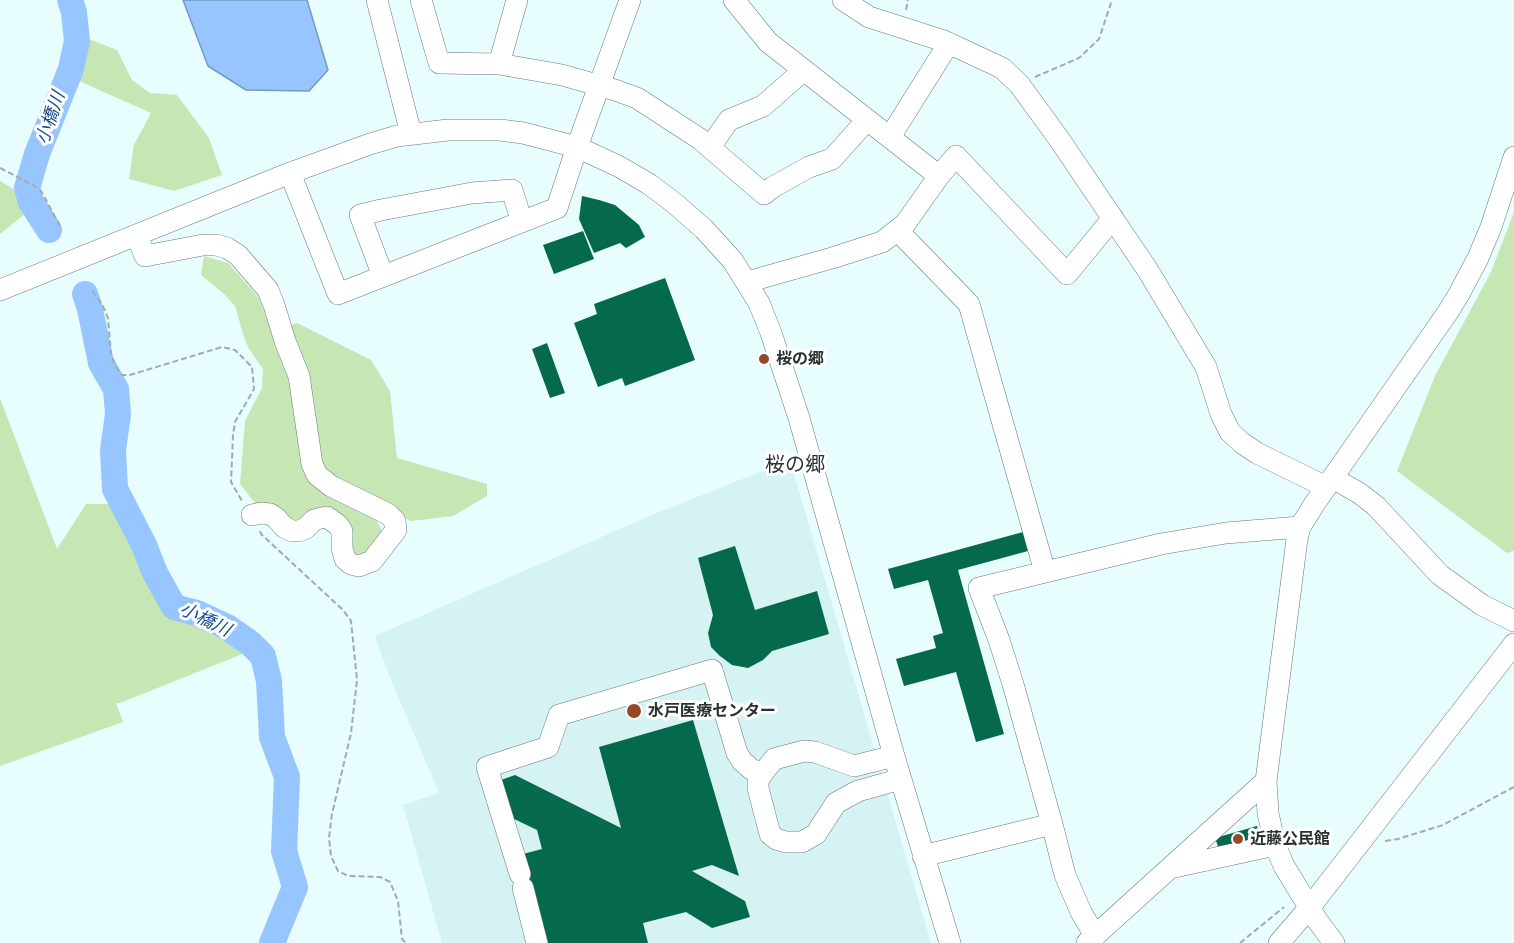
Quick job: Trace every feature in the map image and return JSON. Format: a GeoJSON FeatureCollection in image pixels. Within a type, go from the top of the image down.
{"type":"FeatureCollection","features":[{"type":"Feature","properties":{"kind":"street"},"geometry":{"type":"LineString","coordinates":[[377,0],[411,134]]}},
{"type":"Feature","properties":{"kind":"street"},"geometry":{"type":"LineString","coordinates":[[422,0],[439,63],[499,64],[562,75],[637,98],[700,138],[764,194],[809,167],[832,159],[867,120]]}},
{"type":"Feature","properties":{"kind":"street"},"geometry":{"type":"LineString","coordinates":[[499,64],[517,0]]}},
{"type":"Feature","properties":{"kind":"street"},"geometry":{"type":"LineString","coordinates":[[290,173],[338,294],[557,208],[630,0]]}},
{"type":"Feature","properties":{"kind":"street"},"geometry":{"type":"LineString","coordinates":[[734,0],[768,42],[939,176]]}},
{"type":"Feature","properties":{"kind":"street"},"geometry":{"type":"LineString","coordinates":[[843,0],[869,17],[949,43],[1002,68],[1019,84],[1147,269],[1206,367],[1221,414],[1230,432],[1257,453],[1359,493],[1376,506],[1440,575],[1482,605],[1514,621]]}},
{"type":"Feature","properties":{"kind":"street"},"geometry":{"type":"LineString","coordinates":[[890,137],[949,43]]}},
{"type":"Feature","properties":{"kind":"street"},"geometry":{"type":"LineString","coordinates":[[710,147],[729,120],[763,106],[804,70]]}},
{"type":"Feature","properties":{"kind":"street"},"geometry":{"type":"LineString","coordinates":[[0,290],[290,173],[370,144],[411,134],[448,130],[500,130],[532,135],[577,147],[618,166],[649,184],[704,229],[733,261],[759,303],[771,333],[799,418],[894,756],[950,943]]}},
{"type":"Feature","properties":{"kind":"street"},"geometry":{"type":"LineString","coordinates":[[747,282],[882,242],[905,224],[956,156],[1068,274],[1113,218]]}},
{"type":"Feature","properties":{"kind":"street"},"geometry":{"type":"LineString","coordinates":[[1334,943],[1284,866],[1275,845],[1268,813],[1266,781],[1294,558],[1300,527],[1460,294],[1482,248],[1514,157]]}},
{"type":"Feature","properties":{"kind":"street"},"geometry":{"type":"LineString","coordinates":[[383,276],[360,215],[472,193],[512,190],[522,222]]}},
{"type":"Feature","properties":{"kind":"street"},"geometry":{"type":"LineString","coordinates":[[897,230],[969,304],[1045,572]]}},
{"type":"Feature","properties":{"kind":"street"},"geometry":{"type":"LineString","coordinates":[[137,236],[145,256],[203,244],[227,248],[238,255],[268,290],[274,304],[299,376],[312,464],[317,475],[331,486],[388,514],[395,521],[396,530],[372,561],[359,566],[345,559],[342,548],[342,531],[327,517],[314,520],[299,531],[292,531],[270,514],[252,515]]}},
{"type":"Feature","properties":{"kind":"street"},"geometry":{"type":"LineString","coordinates":[[1266,781],[1091,939],[1065,875],[1013,684],[979,588],[1172,543],[1226,533],[1300,527]]}},
{"type":"Feature","properties":{"kind":"street"},"geometry":{"type":"LineString","coordinates":[[1279,943],[1310,907],[1514,644]]}},
{"type":"Feature","properties":{"kind":"street"},"geometry":{"type":"LineString","coordinates":[[537,943],[487,767],[548,747],[560,715],[712,670],[737,753],[751,769],[762,774]]}},
{"type":"Feature","properties":{"kind":"street"},"geometry":{"type":"LineString","coordinates":[[894,756],[854,766],[815,752],[804,751],[774,759],[758,781],[770,834],[776,839],[802,842],[816,834],[836,803],[858,791],[901,779]]}},
{"type":"Feature","properties":{"kind":"street"},"geometry":{"type":"LineString","coordinates":[[923,856],[1052,824]]}},
{"type":"Feature","properties":{"kind":"street"},"geometry":{"type":"LineString","coordinates":[[1168,869],[1275,845]]}},
{"type":"Feature","properties":{"kind":"path"},"geometry":{"type":"LineString","coordinates":[[1019,84],[1079,58],[1098,39],[1112,0]]}},
{"type":"Feature","properties":{"kind":"path"},"geometry":{"type":"LineString","coordinates":[[0,168],[41,191],[60,226]]}},
{"type":"Feature","properties":{"kind":"path"},"geometry":{"type":"LineString","coordinates":[[92,291],[102,304],[108,318],[111,354],[122,375],[130,375],[222,347],[235,350],[252,367],[254,389],[235,423],[231,482],[261,534],[343,610],[351,621],[357,680],[351,733],[332,814],[329,838],[331,856],[338,871],[348,876],[380,877],[390,882],[398,901],[400,929],[402,939],[406,943]]}},
{"type":"Feature","properties":{"kind":"path"},"geometry":{"type":"LineString","coordinates":[[1365,836],[1376,841],[1385,841],[1443,825],[1514,788]]}},
{"type":"Feature","properties":{"kind":"path"},"geometry":{"type":"LineString","coordinates":[[1240,943],[1284,907]]}},
{"type":"Feature","properties":{"kind":"shaded area","name":"水戸医療センター"},"geometry":{"type":"Polygon","coordinates":[[[790,460],[931,943],[442,943],[403,805],[439,793],[386,668],[375,636],[652,515],[790,460]]]}},
{"type":"Feature","properties":{"kind":"green space"},"geometry":{"type":"Polygon","coordinates":[[[86,38],[117,50],[132,80],[150,93],[177,95],[209,138],[222,175],[174,191],[129,179],[134,145],[151,113],[79,81],[86,38]]]}},
{"type":"Feature","properties":{"kind":"green space"},"geometry":{"type":"Polygon","coordinates":[[[0,181],[17,191],[26,213],[0,234],[0,181]]]}},
{"type":"Feature","properties":{"kind":"green space"},"geometry":{"type":"Polygon","coordinates":[[[1514,212],[1514,551],[1507,553],[1397,471],[1435,376],[1491,272],[1514,212]]]}},
{"type":"Feature","properties":{"kind":"green space"},"geometry":{"type":"Polygon","coordinates":[[[204,256],[228,263],[260,299],[290,381],[304,473],[338,499],[376,519],[382,531],[366,554],[357,558],[351,552],[351,531],[286,518],[272,507],[255,503],[240,484],[245,421],[262,388],[263,369],[248,347],[235,306],[201,275],[204,256]]]}},
{"type":"Feature","properties":{"kind":"green space"},"geometry":{"type":"Polygon","coordinates":[[[297,323],[371,360],[390,391],[397,458],[487,484],[487,496],[453,516],[411,521],[333,478],[321,463],[286,327],[297,323]]]}},
{"type":"Feature","properties":{"kind":"green space"},"geometry":{"type":"Polygon","coordinates":[[[0,398],[57,549],[86,504],[112,504],[166,606],[208,625],[245,653],[116,703],[123,722],[0,766],[0,398]]]}},
{"type":"Feature","properties":{"kind":"water"},"geometry":{"type":"Polygon","coordinates":[[[183,0],[307,0],[328,70],[309,91],[246,90],[208,66],[183,0]]]}},
{"type":"Feature","properties":{"kind":"building"},"geometry":{"type":"Polygon","coordinates":[[[582,196],[615,205],[639,225],[645,237],[626,248],[620,243],[594,253],[579,219],[582,196]]]}},
{"type":"Feature","properties":{"kind":"building"},"geometry":{"type":"Polygon","coordinates":[[[583,231],[594,259],[554,274],[543,245],[583,231]]]}},
{"type":"Feature","properties":{"kind":"building"},"geometry":{"type":"Polygon","coordinates":[[[665,278],[695,360],[625,386],[622,378],[598,387],[574,323],[597,314],[594,304],[665,278]]]}},
{"type":"Feature","properties":{"kind":"building"},"geometry":{"type":"Polygon","coordinates":[[[547,343],[565,393],[550,398],[532,349],[547,343]]]}},
{"type":"Feature","properties":{"kind":"building"},"geometry":{"type":"Polygon","coordinates":[[[1023,532],[1028,551],[958,570],[1004,734],[976,742],[956,672],[904,686],[896,659],[936,648],[933,636],[943,633],[928,580],[894,589],[888,569],[1023,532]]]}},
{"type":"Feature","properties":{"kind":"building"},"geometry":{"type":"Polygon","coordinates":[[[735,546],[755,610],[817,591],[829,634],[772,651],[763,660],[748,668],[732,665],[720,656],[711,647],[708,633],[713,615],[698,558],[735,546]]]}},
{"type":"Feature","properties":{"kind":"building"},"geometry":{"type":"Polygon","coordinates":[[[693,720],[739,876],[712,865],[692,871],[745,901],[750,917],[712,928],[686,912],[643,923],[648,943],[548,943],[532,887],[519,888],[523,854],[542,849],[537,830],[510,817],[501,780],[515,775],[621,828],[599,747],[693,720]]]}},
{"type":"Feature","properties":{"kind":"building","name":"近藤公民館"},"geometry":{"type":"Polygon","coordinates":[[[1257,826],[1261,839],[1220,852],[1215,838],[1257,826]]]}},
{"type":"Feature","properties":{"kind":"waterway","name":"小橋川"},"geometry":{"type":"LineString","coordinates":[[49,230],[31,202],[27,188],[37,154],[71,69],[77,41],[74,12],[70,0]]}},
{"type":"Feature","properties":{"kind":"waterway","name":"小橋川"},"geometry":{"type":"LineString","coordinates":[[85,294],[101,363],[116,389],[118,414],[113,450],[115,489],[144,545],[155,573],[174,607],[197,613],[227,627],[250,643],[263,656],[269,681],[272,737],[287,777],[284,851],[295,887],[272,943]]}},
{"type":"Feature","properties":{"kind":"place","name":"桜の郷"},"geometry":{"type":"Point","coordinates":[764,359]}},
{"type":"Feature","properties":{"kind":"place","name":"水戸医療センター"},"geometry":{"type":"Point","coordinates":[634,711]}},
{"type":"Feature","properties":{"kind":"place","name":"近藤公民館"},"geometry":{"type":"Point","coordinates":[1238,839]}},
{"type":"Feature","properties":{"kind":"district","name":"桜の郷"},"geometry":{"type":"Point","coordinates":[795,465]}}]}
